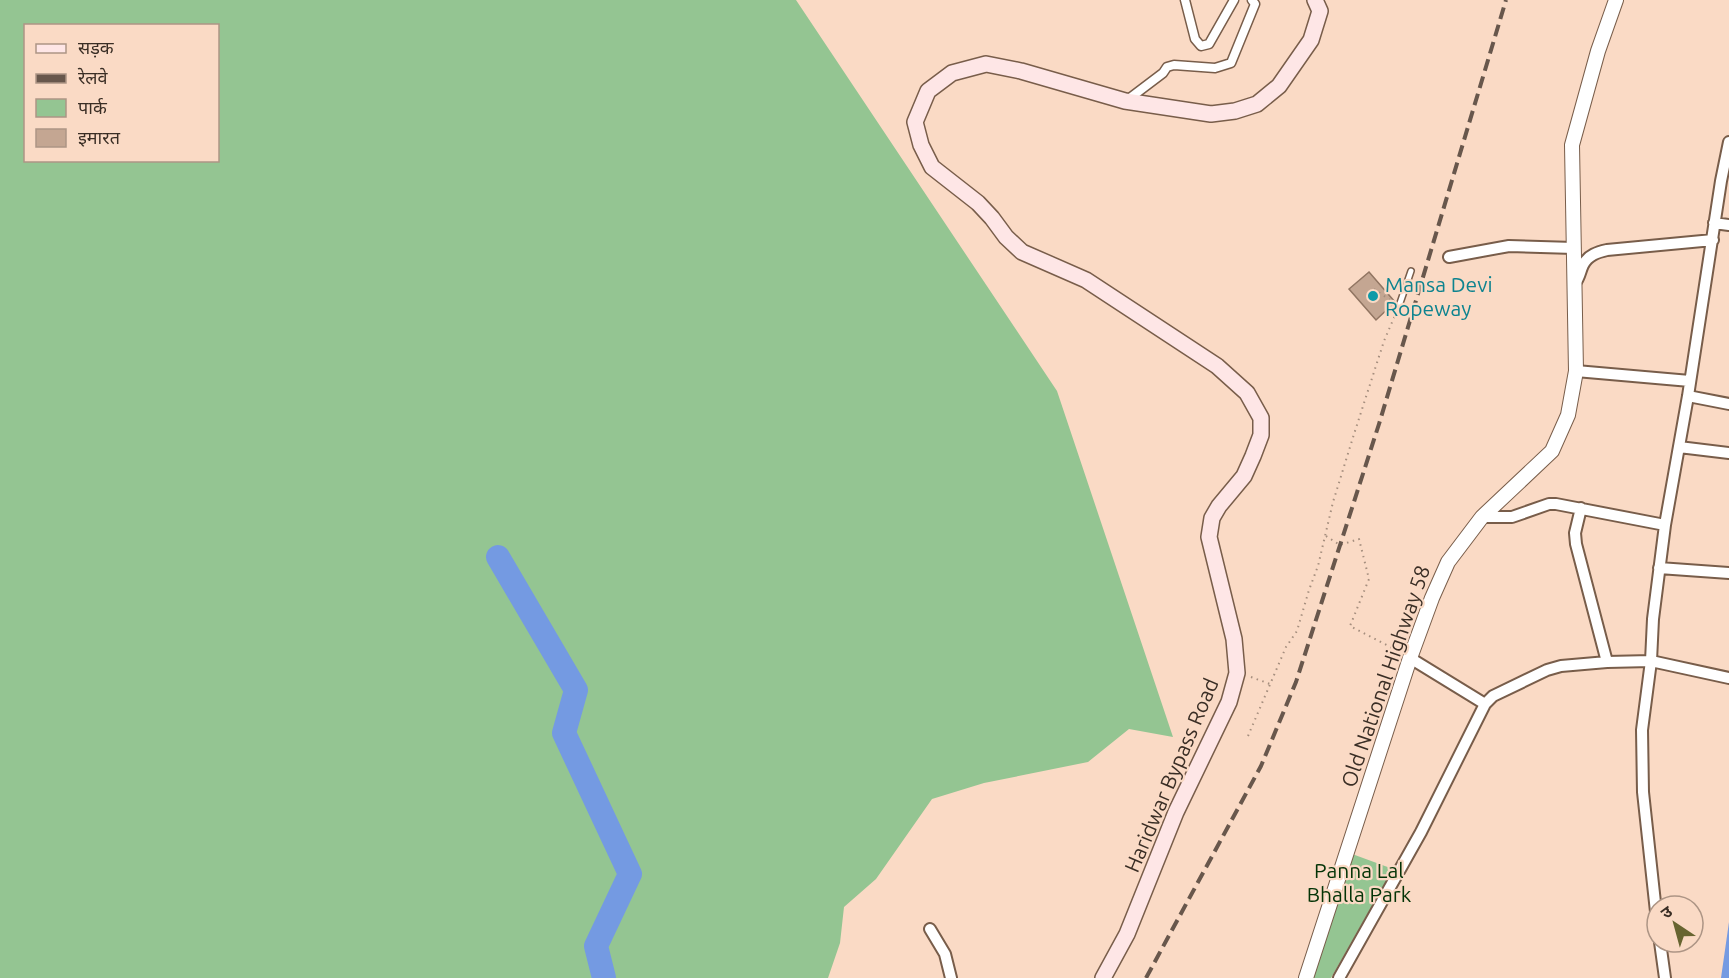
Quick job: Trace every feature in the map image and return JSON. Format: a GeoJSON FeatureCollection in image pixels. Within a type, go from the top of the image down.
{"type":"FeatureCollection","features":[{"type":"Feature","properties":{"kind":"main road","name":"Haridwar Bypass Road"},"geometry":{"type":"LineString","coordinates":[[1103,978],[1127,934],[1176,812],[1229,702],[1237,673],[1234,639],[1209,537],[1212,518],[1244,476],[1261,435],[1261,418],[1247,393],[1217,366],[1086,280],[1022,252],[1006,237],[978,203],[932,167],[921,145],[915,122],[928,91],[952,73],[986,64],[1021,71],[1125,101],[1211,114],[1235,111],[1257,104],[1279,86],[1311,40],[1320,11],[1315,0]]}},
{"type":"Feature","properties":{"kind":"street"},"geometry":{"type":"LineString","coordinates":[[1185,0],[1195,39],[1201,46],[1209,44],[1234,0]]}},
{"type":"Feature","properties":{"kind":"street"},"geometry":{"type":"LineString","coordinates":[[1125,101],[1163,73],[1167,67],[1174,65],[1215,68],[1231,63],[1255,4],[1252,0]]}},
{"type":"Feature","properties":{"kind":"street","name":"Old National Highway 58"},"geometry":{"type":"LineString","coordinates":[[1306,978],[1410,657],[1448,562],[1482,518],[1552,451],[1568,416],[1576,371],[1572,145],[1598,51],[1616,0]]}},
{"type":"Feature","properties":{"kind":"street"},"geometry":{"type":"LineString","coordinates":[[1654,894],[1643,792],[1642,730],[1651,662],[1653,619],[1665,525],[1729,142]]}},
{"type":"Feature","properties":{"kind":"street"},"geometry":{"type":"LineString","coordinates":[[1714,222],[1729,225]]}},
{"type":"Feature","properties":{"kind":"street"},"geometry":{"type":"LineString","coordinates":[[1575,282],[1580,277],[1583,264],[1594,253],[1713,240]]}},
{"type":"Feature","properties":{"kind":"street"},"geometry":{"type":"LineString","coordinates":[[1449,257],[1509,246],[1574,248]]}},
{"type":"Feature","properties":{"kind":"street"},"geometry":{"type":"LineString","coordinates":[[1576,371],[1690,381]]}},
{"type":"Feature","properties":{"kind":"street"},"geometry":{"type":"LineString","coordinates":[[1688,396],[1729,404]]}},
{"type":"Feature","properties":{"kind":"street"},"geometry":{"type":"LineString","coordinates":[[1679,447],[1729,453]]}},
{"type":"Feature","properties":{"kind":"street"},"geometry":{"type":"LineString","coordinates":[[1482,518],[1512,517],[1549,504],[1556,504],[1665,525]]}},
{"type":"Feature","properties":{"kind":"street"},"geometry":{"type":"LineString","coordinates":[[1581,508],[1575,533],[1576,544],[1607,662]]}},
{"type":"Feature","properties":{"kind":"street"},"geometry":{"type":"LineString","coordinates":[[1659,568],[1729,573]]}},
{"type":"Feature","properties":{"kind":"street"},"geometry":{"type":"LineString","coordinates":[[1410,657],[1485,704]]}},
{"type":"Feature","properties":{"kind":"street"},"geometry":{"type":"LineString","coordinates":[[1339,978],[1421,832],[1485,704],[1493,696],[1547,670],[1561,666],[1607,662],[1651,662],[1729,678]]}},
{"type":"Feature","properties":{"kind":"street"},"geometry":{"type":"LineString","coordinates":[[930,929],[945,954],[951,978]]}},
{"type":"Feature","properties":{"kind":"street"},"geometry":{"type":"LineString","coordinates":[[1662,954],[1665,978]]}},
{"type":"Feature","properties":{"kind":"lane"},"geometry":{"type":"LineString","coordinates":[[1399,306],[1411,271]]}},
{"type":"Feature","properties":{"kind":"path"},"geometry":{"type":"LineString","coordinates":[[1248,736],[1286,647],[1296,631],[1318,566],[1333,502],[1384,341],[1399,306],[1374,289]]}},
{"type":"Feature","properties":{"kind":"path"},"geometry":{"type":"LineString","coordinates":[[1326,536],[1340,545],[1359,539],[1369,579],[1350,626],[1410,657]]}},
{"type":"Feature","properties":{"kind":"path"},"geometry":{"type":"LineString","coordinates":[[1237,673],[1270,684]]}},
{"type":"Feature","properties":{"kind":"green space"},"geometry":{"type":"Polygon","coordinates":[[[0,0],[796,0],[1057,391],[1173,737],[1129,729],[1088,762],[984,783],[932,799],[876,879],[844,907],[840,943],[828,978],[0,978],[0,0]]]}},
{"type":"Feature","properties":{"kind":"green space","name":"Panna Lal Bhalla Park"},"geometry":{"type":"Polygon","coordinates":[[[1344,851],[1393,869],[1331,978],[1308,978],[1344,851]]]}},
{"type":"Feature","properties":{"kind":"water"},"geometry":{"type":"Polygon","coordinates":[[[1729,922],[1729,978],[1721,978],[1729,922]]]}},
{"type":"Feature","properties":{"kind":"building","name":"Mansa Devi Ropeway"},"geometry":{"type":"Polygon","coordinates":[[[1369,272],[1395,302],[1376,320],[1349,289],[1369,272]]]}},
{"type":"Feature","properties":{"kind":"waterway"},"geometry":{"type":"LineString","coordinates":[[498,557],[576,690],[564,733],[630,874],[596,946],[604,978]]}},
{"type":"Feature","properties":{"kind":"railway"},"geometry":{"type":"LineString","coordinates":[[1146,978],[1261,766],[1296,682],[1379,424],[1506,0]]}},
{"type":"Feature","properties":{"kind":"place","name":"Mansa Devi Ropeway"},"geometry":{"type":"Point","coordinates":[1373,296]}}]}
